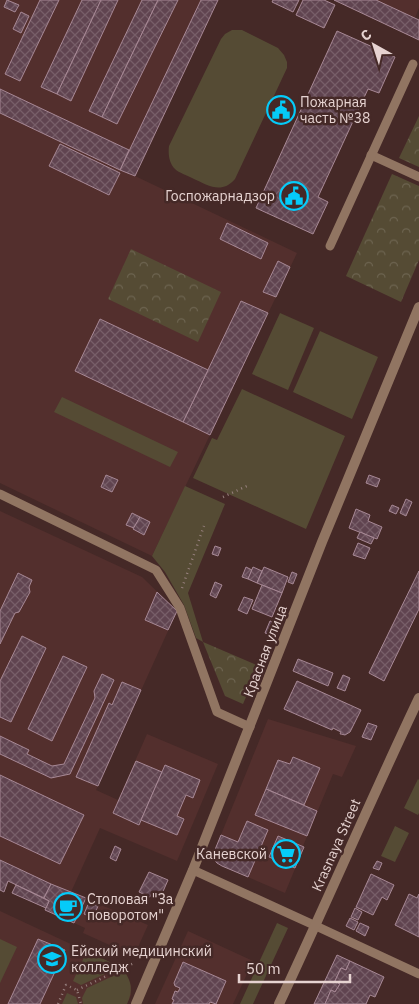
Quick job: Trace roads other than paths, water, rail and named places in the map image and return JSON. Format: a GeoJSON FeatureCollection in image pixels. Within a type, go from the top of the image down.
{"type":"FeatureCollection","features":[{"type":"Feature","properties":{"kind":"street","name":"Красная улица"},"geometry":{"type":"LineString","coordinates":[[136,1004],[193,870],[322,542],[419,307]]}},
{"type":"Feature","properties":{"kind":"street","name":"Krasnaya Street"},"geometry":{"type":"LineString","coordinates":[[279,1004],[419,698]]}},
{"type":"Feature","properties":{"kind":"lane"},"geometry":{"type":"LineString","coordinates":[[330,246],[413,64]]}},
{"type":"Feature","properties":{"kind":"lane"},"geometry":{"type":"LineString","coordinates":[[371,155],[419,177]]}},
{"type":"Feature","properties":{"kind":"lane"},"geometry":{"type":"LineString","coordinates":[[0,494],[156,570],[180,608],[217,712],[250,727]]}},
{"type":"Feature","properties":{"kind":"lane"},"geometry":{"type":"LineString","coordinates":[[193,870],[419,974]]}},
{"type":"Feature","properties":{"kind":"place","name":"Пожарная часть №38"},"geometry":{"type":"Point","coordinates":[281,110]}},
{"type":"Feature","properties":{"kind":"place","name":"Госпожарнадзор"},"geometry":{"type":"Point","coordinates":[294,196]}},
{"type":"Feature","properties":{"kind":"place","name":"Каневской"},"geometry":{"type":"Point","coordinates":[286,854]}},
{"type":"Feature","properties":{"kind":"place","name":"Столовая \"За поворотом\""},"geometry":{"type":"Point","coordinates":[68,907]}},
{"type":"Feature","properties":{"kind":"place","name":"Ейский медицинский колледж"},"geometry":{"type":"Point","coordinates":[52,959]}}]}
